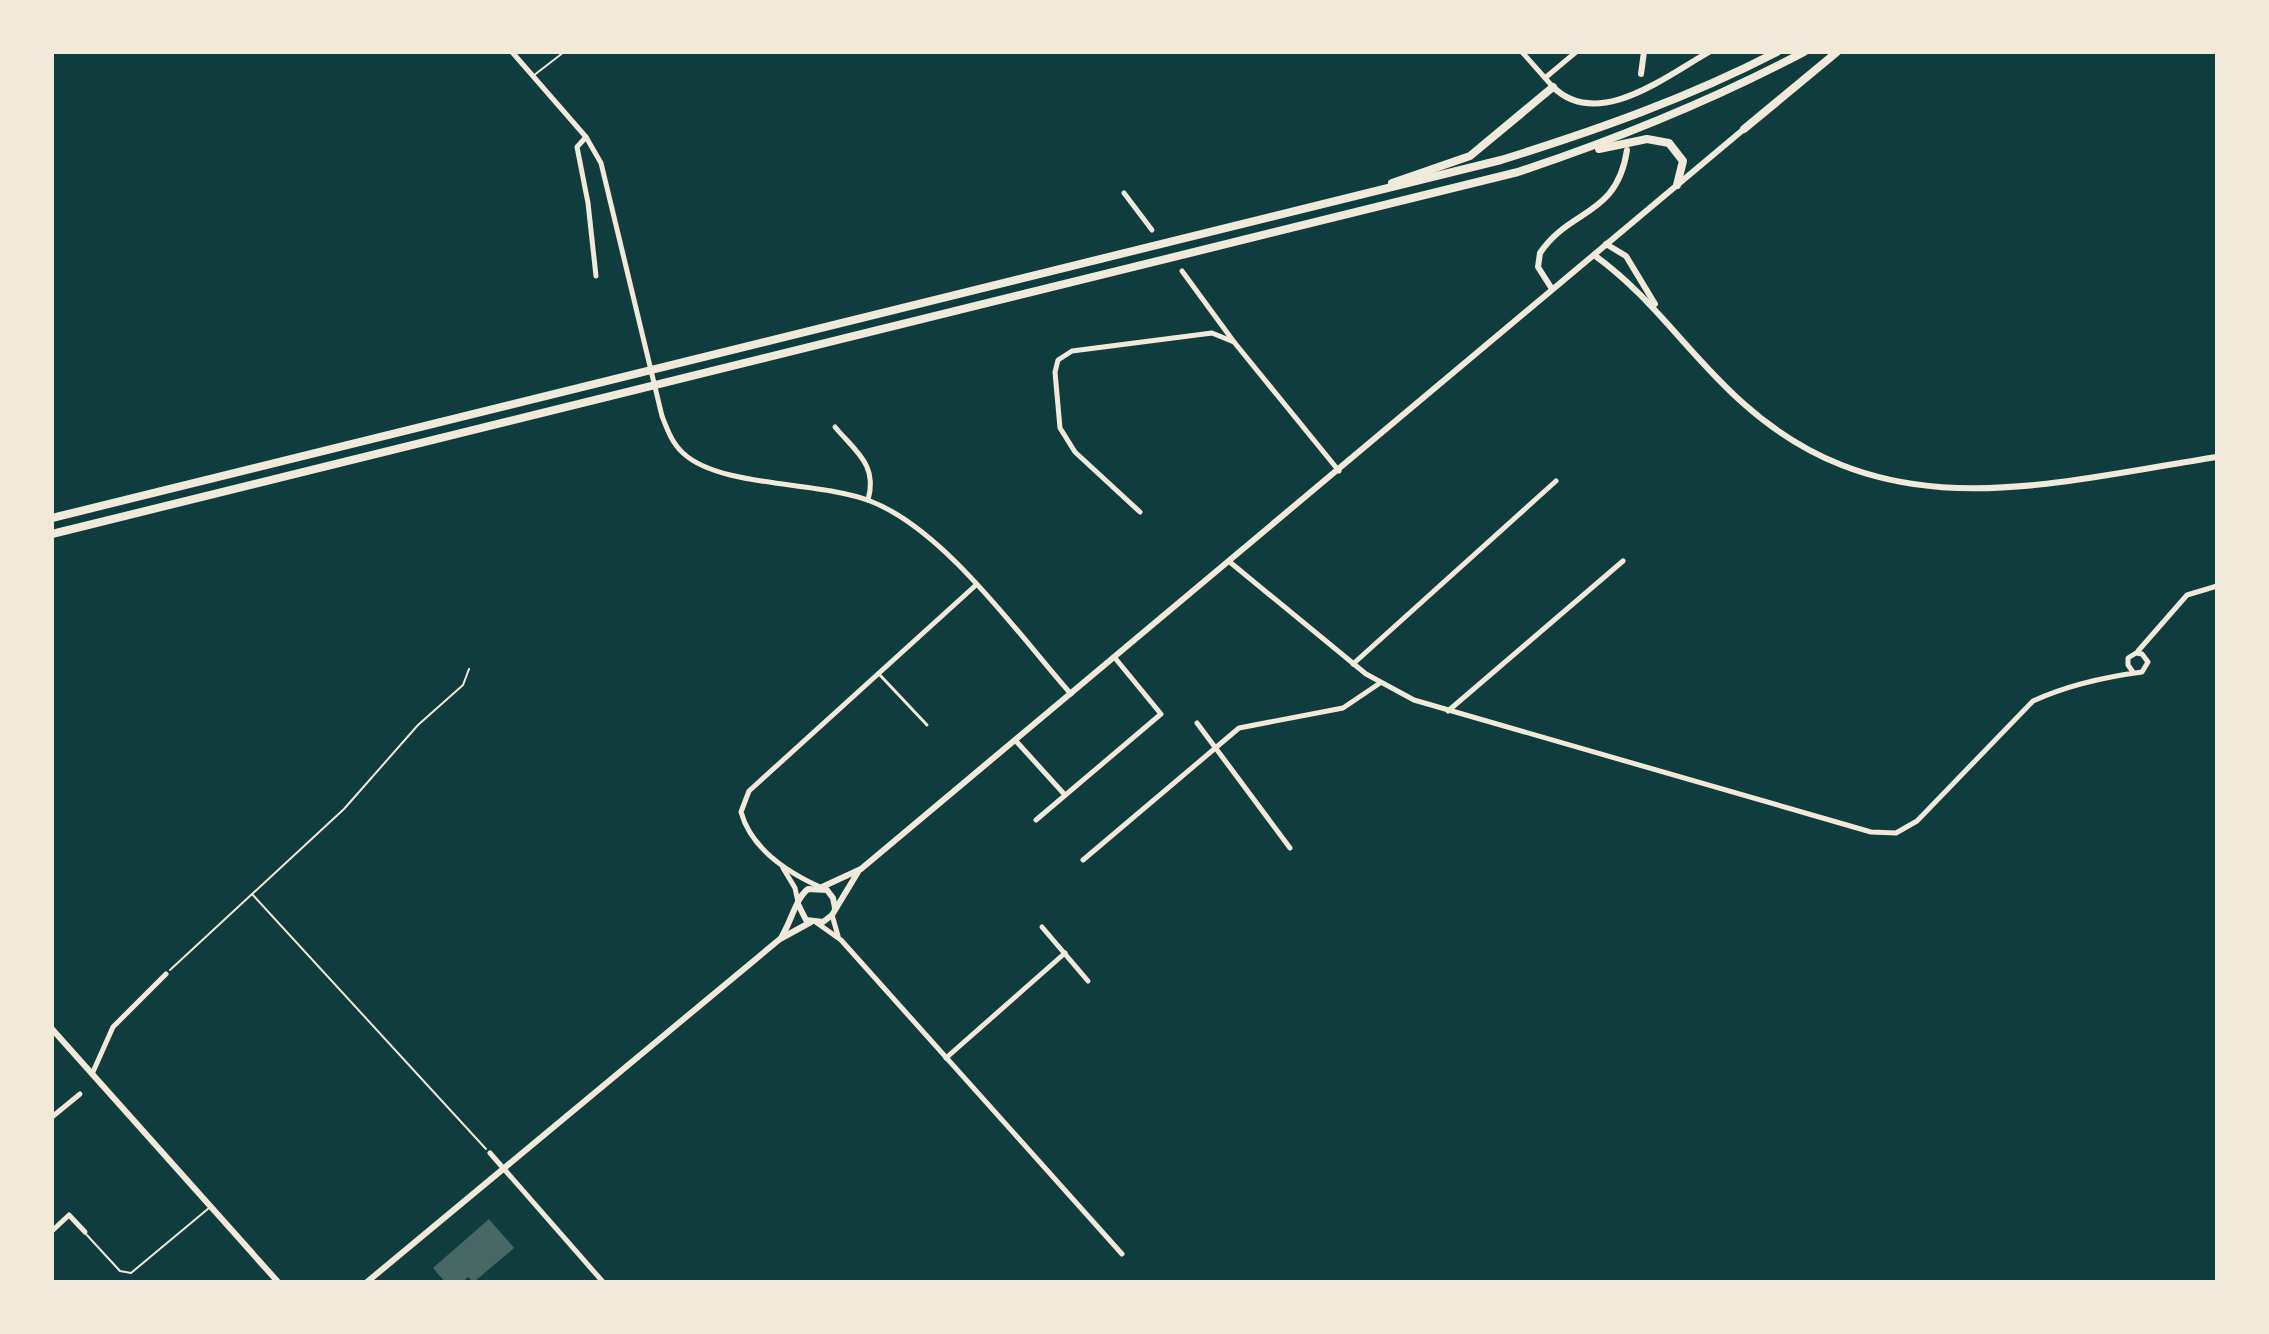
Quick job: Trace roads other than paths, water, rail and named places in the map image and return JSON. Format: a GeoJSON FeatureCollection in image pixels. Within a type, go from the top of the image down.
{"type":"FeatureCollection","features":[{"type":"Feature","properties":{"kind":"highway"},"geometry":{"type":"LineString","coordinates":[[52,518],[1501,160],[1622,122],[1714,84],[1777,52]]}},
{"type":"Feature","properties":{"kind":"highway"},"geometry":{"type":"LineString","coordinates":[[1571,154],[1700,105],[1804,52]]}},
{"type":"Feature","properties":{"kind":"highway"},"geometry":{"type":"LineString","coordinates":[[1744,129],[1837,52]]}},
{"type":"Feature","properties":{"kind":"highway"},"geometry":{"type":"LineString","coordinates":[[1346,199],[1464,159],[1553,87]]}},
{"type":"Feature","properties":{"kind":"highway"},"geometry":{"type":"LineString","coordinates":[[52,534],[1387,206],[1571,154],[1647,139],[1663,140],[1674,146],[1683,161],[1677,185]]}},
{"type":"Feature","properties":{"kind":"street"},"geometry":{"type":"LineString","coordinates":[[512,52],[586,137],[605,177],[662,416],[675,445],[703,467],[868,500],[897,514],[927,535],[976,585],[1071,695]]}},
{"type":"Feature","properties":{"kind":"street"},"geometry":{"type":"LineString","coordinates":[[1522,52],[1553,87],[1576,102],[1597,105],[1614,101],[1709,52]]}},
{"type":"Feature","properties":{"kind":"street"},"geometry":{"type":"LineString","coordinates":[[1545,78],[1576,52]]}},
{"type":"Feature","properties":{"kind":"street"},"geometry":{"type":"LineString","coordinates":[[1641,74],[1644,52]]}},
{"type":"Feature","properties":{"kind":"street"},"geometry":{"type":"LineString","coordinates":[[780,939],[796,915],[803,893],[861,869],[1231,563],[1744,129]]}},
{"type":"Feature","properties":{"kind":"street"},"geometry":{"type":"LineString","coordinates":[[586,137],[577,147],[588,203],[596,276]]}},
{"type":"Feature","properties":{"kind":"street"},"geometry":{"type":"LineString","coordinates":[[1552,289],[1538,267],[1540,253],[1612,193],[1621,177],[1627,150]]}},
{"type":"Feature","properties":{"kind":"street"},"geometry":{"type":"LineString","coordinates":[[1124,193],[1152,230]]}},
{"type":"Feature","properties":{"kind":"street"},"geometry":{"type":"LineString","coordinates":[[1606,244],[1630,261],[1659,311]]}},
{"type":"Feature","properties":{"kind":"street"},"geometry":{"type":"LineString","coordinates":[[1594,255],[1659,311],[1724,386],[1764,421],[1808,449],[1882,478],[1953,490],[1995,489],[2217,457]]}},
{"type":"Feature","properties":{"kind":"street"},"geometry":{"type":"LineString","coordinates":[[1182,271],[1234,342],[1339,471]]}},
{"type":"Feature","properties":{"kind":"street"},"geometry":{"type":"LineString","coordinates":[[1140,512],[1066,440],[1058,418],[1055,372],[1058,360],[1072,351],[1212,333],[1234,342]]}},
{"type":"Feature","properties":{"kind":"street"},"geometry":{"type":"LineString","coordinates":[[835,427],[869,467],[873,478],[868,500]]}},
{"type":"Feature","properties":{"kind":"street"},"geometry":{"type":"LineString","coordinates":[[1353,664],[1556,481]]}},
{"type":"Feature","properties":{"kind":"street"},"geometry":{"type":"LineString","coordinates":[[1448,712],[1623,561]]}},
{"type":"Feature","properties":{"kind":"street"},"geometry":{"type":"LineString","coordinates":[[1231,563],[1380,683],[1448,712],[1871,832],[1896,833],[1917,821],[2033,701],[2057,690],[2111,675],[2145,670],[2151,640]]}},
{"type":"Feature","properties":{"kind":"street"},"geometry":{"type":"LineString","coordinates":[[976,585],[754,784],[741,812],[749,833],[780,864],[795,888],[800,913],[841,940],[1122,1254]]}},
{"type":"Feature","properties":{"kind":"street"},"geometry":{"type":"LineString","coordinates":[[2111,675],[2151,640],[2173,607],[2187,595],[2217,586]]}},
{"type":"Feature","properties":{"kind":"street"},"geometry":{"type":"LineString","coordinates":[[2136,653],[2147,659]]}},
{"type":"Feature","properties":{"kind":"street"},"geometry":{"type":"LineString","coordinates":[[1036,820],[1161,714],[1115,658]]}},
{"type":"Feature","properties":{"kind":"street"},"geometry":{"type":"LineString","coordinates":[[2127,662],[2133,672]]}},
{"type":"Feature","properties":{"kind":"street"},"geometry":{"type":"LineString","coordinates":[[878,673],[927,725]]}},
{"type":"Feature","properties":{"kind":"street"},"geometry":{"type":"LineString","coordinates":[[1083,860],[1216,745],[1250,723],[1343,708],[1380,683]]}},
{"type":"Feature","properties":{"kind":"street"},"geometry":{"type":"LineString","coordinates":[[1197,723],[1290,848]]}},
{"type":"Feature","properties":{"kind":"street"},"geometry":{"type":"LineString","coordinates":[[1016,741],[1065,795]]}},
{"type":"Feature","properties":{"kind":"street"},"geometry":{"type":"LineString","coordinates":[[780,864],[821,887],[833,898],[833,911],[841,940]]}},
{"type":"Feature","properties":{"kind":"street"},"geometry":{"type":"LineString","coordinates":[[367,1282],[780,939],[833,911],[861,869]]}},
{"type":"Feature","properties":{"kind":"street"},"geometry":{"type":"LineString","coordinates":[[1042,927],[1088,981]]}},
{"type":"Feature","properties":{"kind":"street"},"geometry":{"type":"LineString","coordinates":[[946,1058],[1065,953]]}},
{"type":"Feature","properties":{"kind":"street"},"geometry":{"type":"LineString","coordinates":[[91,1075],[113,1027],[166,974]]}},
{"type":"Feature","properties":{"kind":"street"},"geometry":{"type":"LineString","coordinates":[[52,1029],[278,1282]]}},
{"type":"Feature","properties":{"kind":"street"},"geometry":{"type":"LineString","coordinates":[[52,1117],[80,1094]]}},
{"type":"Feature","properties":{"kind":"street"},"geometry":{"type":"LineString","coordinates":[[490,1153],[603,1282]]}},
{"type":"Feature","properties":{"kind":"street"},"geometry":{"type":"LineString","coordinates":[[52,1231],[69,1215],[85,1232]]}},
{"type":"Feature","properties":{"kind":"lane"},"geometry":{"type":"LineString","coordinates":[[533,76],[564,52]]}},
{"type":"Feature","properties":{"kind":"lane"},"geometry":{"type":"LineString","coordinates":[[85,1232],[120,1271],[131,1273],[209,1208]]}}]}
